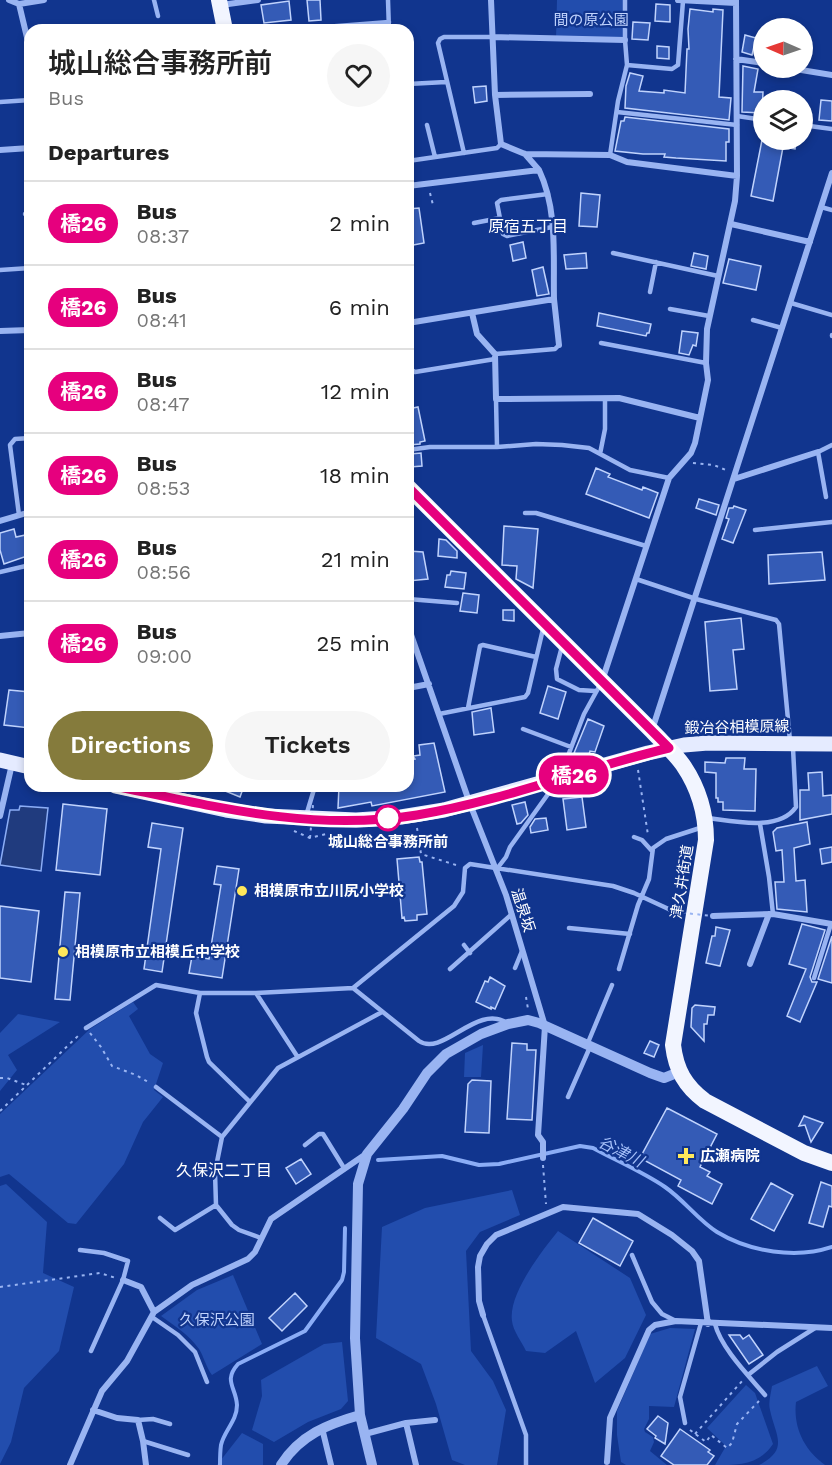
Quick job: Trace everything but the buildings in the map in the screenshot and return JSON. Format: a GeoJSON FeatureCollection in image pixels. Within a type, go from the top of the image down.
{"type":"FeatureCollection","features":[{"type":"Feature","properties":{"kind":"highway"},"geometry":{"type":"LineString","coordinates":[[220,3],[224,24]]}},
{"type":"Feature","properties":{"kind":"highway","name":"津久井街道"},"geometry":{"type":"LineString","coordinates":[[414,493],[544,624],[599,686],[669,748],[687,771],[698,796],[705,822],[705,859],[674,1045],[675,1062],[679,1072]]}},
{"type":"Feature","properties":{"kind":"highway"},"geometry":{"type":"LineString","coordinates":[[679,1072],[694,1092],[705,1101],[804,1153],[828,1158]]}},
{"type":"Feature","properties":{"kind":"main road","name":"鍛冶谷相模原線"},"geometry":{"type":"LineString","coordinates":[[144,792],[226,810],[266,816],[356,820],[400,817],[470,804],[669,748],[708,743],[832,744]]}},
{"type":"Feature","properties":{"kind":"main road"},"geometry":{"type":"LineString","coordinates":[[6,761],[24,766]]}},
{"type":"Feature","properties":{"kind":"street"},"geometry":{"type":"LineString","coordinates":[[9,0],[18,2],[44,0]]}},
{"type":"Feature","properties":{"kind":"street"},"geometry":{"type":"LineString","coordinates":[[220,3],[258,0]]}},
{"type":"Feature","properties":{"kind":"street"},"geometry":{"type":"LineString","coordinates":[[491,0],[495,95],[501,144],[525,154],[610,155],[627,162],[737,176]]}},
{"type":"Feature","properties":{"kind":"street"},"geometry":{"type":"LineString","coordinates":[[599,686],[669,478],[691,453],[708,380],[706,340],[731,224],[737,176],[736,1],[678,0]]}},
{"type":"Feature","properties":{"kind":"street"},"geometry":{"type":"LineString","coordinates":[[18,2],[24,26]]}},
{"type":"Feature","properties":{"kind":"street"},"geometry":{"type":"LineString","coordinates":[[492,37],[625,40]]}},
{"type":"Feature","properties":{"kind":"street"},"geometry":{"type":"LineString","coordinates":[[736,59],[753,61]]}},
{"type":"Feature","properties":{"kind":"street"},"geometry":{"type":"LineString","coordinates":[[813,72],[832,75]]}},
{"type":"Feature","properties":{"kind":"street"},"geometry":{"type":"LineString","coordinates":[[495,95],[590,94]]}},
{"type":"Feature","properties":{"kind":"street"},"geometry":{"type":"LineString","coordinates":[[0,150],[24,148]]}},
{"type":"Feature","properties":{"kind":"street"},"geometry":{"type":"LineString","coordinates":[[525,154],[539,170],[548,194],[559,345]]}},
{"type":"Feature","properties":{"kind":"street"},"geometry":{"type":"LineString","coordinates":[[414,185],[539,170]]}},
{"type":"Feature","properties":{"kind":"street"},"geometry":{"type":"LineString","coordinates":[[652,731],[696,599],[732,476],[783,328],[832,173]]}},
{"type":"Feature","properties":{"kind":"street"},"geometry":{"type":"LineString","coordinates":[[731,224],[810,242]]}},
{"type":"Feature","properties":{"kind":"street"},"geometry":{"type":"LineString","coordinates":[[414,322],[554,300]]}},
{"type":"Feature","properties":{"kind":"street"},"geometry":{"type":"LineString","coordinates":[[472,313],[477,334],[495,356],[496,399],[624,399],[700,418]]}},
{"type":"Feature","properties":{"kind":"street"},"geometry":{"type":"LineString","coordinates":[[0,331],[24,330]]}},
{"type":"Feature","properties":{"kind":"street"},"geometry":{"type":"LineString","coordinates":[[732,476],[818,452]]}},
{"type":"Feature","properties":{"kind":"street"},"geometry":{"type":"LineString","coordinates":[[0,522],[24,514]]}},
{"type":"Feature","properties":{"kind":"street"},"geometry":{"type":"LineString","coordinates":[[0,636],[24,634]]}},
{"type":"Feature","properties":{"kind":"street","name":"温泉坂"},"geometry":{"type":"LineString","coordinates":[[414,643],[470,804],[512,914],[545,1026],[538,1136],[543,1142],[543,1158]]}},
{"type":"Feature","properties":{"kind":"street"},"geometry":{"type":"LineString","coordinates":[[414,687],[429,684]]}},
{"type":"Feature","properties":{"kind":"street"},"geometry":{"type":"LineString","coordinates":[[0,816],[6,761]]}},
{"type":"Feature","properties":{"kind":"street"},"geometry":{"type":"LineString","coordinates":[[713,916],[771,914],[832,924]]}},
{"type":"Feature","properties":{"kind":"street"},"geometry":{"type":"LineString","coordinates":[[750,964],[771,914]]}},
{"type":"Feature","properties":{"kind":"street"},"geometry":{"type":"LineString","coordinates":[[70,1465],[102,1391],[127,1361],[153,1315],[192,1285],[248,1259],[255,1252],[271,1219],[367,1154],[403,1109],[426,1073],[452,1049],[481,1034],[508,1024],[528,1020],[664,1078],[679,1072]]}},
{"type":"Feature","properties":{"kind":"street"},"geometry":{"type":"LineString","coordinates":[[367,1154],[360,1175],[357,1196],[355,1338],[360,1415],[372,1465]]}},
{"type":"Feature","properties":{"kind":"street"},"geometry":{"type":"LineString","coordinates":[[483,1315],[479,1301],[478,1267],[483,1250],[496,1235],[563,1207],[638,1214],[692,1251],[699,1261],[708,1324]]}},
{"type":"Feature","properties":{"kind":"street"},"geometry":{"type":"LineString","coordinates":[[123,1280],[141,1287],[153,1315]]}},
{"type":"Feature","properties":{"kind":"street"},"geometry":{"type":"LineString","coordinates":[[607,1463],[610,1418],[649,1330],[655,1324],[676,1321],[832,1328]]}},
{"type":"Feature","properties":{"kind":"street"},"geometry":{"type":"LineString","coordinates":[[93,1410],[117,1419],[138,1420],[146,1465]]}},
{"type":"Feature","properties":{"kind":"street"},"geometry":{"type":"LineString","coordinates":[[281,1465],[302,1441],[322,1428],[360,1415]]}},
{"type":"Feature","properties":{"kind":"street"},"geometry":{"type":"LineString","coordinates":[[365,1434],[406,1423],[435,1420]]}},
{"type":"Feature","properties":{"kind":"street"},"geometry":{"type":"LineString","coordinates":[[406,1423],[416,1465]]}},
{"type":"Feature","properties":{"kind":"street"},"geometry":{"type":"LineString","coordinates":[[322,1428],[331,1465]]}},
{"type":"Feature","properties":{"kind":"lane"},"geometry":{"type":"LineString","coordinates":[[154,0],[158,16]]}},
{"type":"Feature","properties":{"kind":"lane"},"geometry":{"type":"LineString","coordinates":[[363,24],[389,22],[388,0]]}},
{"type":"Feature","properties":{"kind":"lane"},"geometry":{"type":"LineString","coordinates":[[610,155],[616,112],[627,65],[625,0]]}},
{"type":"Feature","properties":{"kind":"lane"},"geometry":{"type":"LineString","coordinates":[[627,65],[672,69],[678,65],[683,0]]}},
{"type":"Feature","properties":{"kind":"lane"},"geometry":{"type":"LineString","coordinates":[[464,153],[438,43],[444,37],[492,37]]}},
{"type":"Feature","properties":{"kind":"lane"},"geometry":{"type":"LineString","coordinates":[[414,84],[446,82]]}},
{"type":"Feature","properties":{"kind":"lane"},"geometry":{"type":"LineString","coordinates":[[0,102],[24,100]]}},
{"type":"Feature","properties":{"kind":"lane"},"geometry":{"type":"LineString","coordinates":[[616,112],[737,125]]}},
{"type":"Feature","properties":{"kind":"lane"},"geometry":{"type":"LineString","coordinates":[[737,116],[753,118]]}},
{"type":"Feature","properties":{"kind":"lane"},"geometry":{"type":"LineString","coordinates":[[427,125],[435,157]]}},
{"type":"Feature","properties":{"kind":"lane"},"geometry":{"type":"LineString","coordinates":[[813,126],[832,129]]}},
{"type":"Feature","properties":{"kind":"lane"},"geometry":{"type":"LineString","coordinates":[[414,160],[497,148],[501,144]]}},
{"type":"Feature","properties":{"kind":"lane"},"geometry":{"type":"LineString","coordinates":[[548,194],[501,200],[497,203],[503,234],[507,236],[552,227]]}},
{"type":"Feature","properties":{"kind":"lane"},"geometry":{"type":"LineString","coordinates":[[821,207],[832,210]]}},
{"type":"Feature","properties":{"kind":"lane"},"geometry":{"type":"LineString","coordinates":[[474,223],[500,218]]}},
{"type":"Feature","properties":{"kind":"lane"},"geometry":{"type":"LineString","coordinates":[[613,253],[718,276]]}},
{"type":"Feature","properties":{"kind":"lane"},"geometry":{"type":"LineString","coordinates":[[650,292],[656,262]]}},
{"type":"Feature","properties":{"kind":"lane"},"geometry":{"type":"LineString","coordinates":[[0,270],[24,268]]}},
{"type":"Feature","properties":{"kind":"lane"},"geometry":{"type":"LineString","coordinates":[[791,303],[832,315]]}},
{"type":"Feature","properties":{"kind":"lane"},"geometry":{"type":"LineString","coordinates":[[670,309],[710,316]]}},
{"type":"Feature","properties":{"kind":"lane"},"geometry":{"type":"LineString","coordinates":[[753,320],[783,328]]}},
{"type":"Feature","properties":{"kind":"lane"},"geometry":{"type":"LineString","coordinates":[[602,343],[706,363]]}},
{"type":"Feature","properties":{"kind":"lane"},"geometry":{"type":"LineString","coordinates":[[414,371],[495,356],[555,349],[559,345]]}},
{"type":"Feature","properties":{"kind":"lane"},"geometry":{"type":"LineString","coordinates":[[600,454],[605,429],[605,398]]}},
{"type":"Feature","properties":{"kind":"lane"},"geometry":{"type":"LineString","coordinates":[[496,399],[497,447]]}},
{"type":"Feature","properties":{"kind":"lane"},"geometry":{"type":"LineString","coordinates":[[19,515],[10,445],[15,439],[24,438]]}},
{"type":"Feature","properties":{"kind":"lane"},"geometry":{"type":"LineString","coordinates":[[414,449],[536,444],[589,448],[630,470],[669,478]]}},
{"type":"Feature","properties":{"kind":"lane"},"geometry":{"type":"LineString","coordinates":[[826,497],[818,452],[832,445]]}},
{"type":"Feature","properties":{"kind":"lane"},"geometry":{"type":"LineString","coordinates":[[525,513],[536,513],[646,546]]}},
{"type":"Feature","properties":{"kind":"lane"},"geometry":{"type":"LineString","coordinates":[[755,530],[832,522]]}},
{"type":"Feature","properties":{"kind":"lane"},"geometry":{"type":"LineString","coordinates":[[0,572],[24,566]]}},
{"type":"Feature","properties":{"kind":"lane"},"geometry":{"type":"LineString","coordinates":[[636,579],[696,599],[774,618],[778,621],[796,807],[792,813],[760,824],[705,822],[666,839],[651,850]]}},
{"type":"Feature","properties":{"kind":"lane"},"geometry":{"type":"LineString","coordinates":[[414,599],[457,603]]}},
{"type":"Feature","properties":{"kind":"lane"},"geometry":{"type":"LineString","coordinates":[[439,714],[525,697],[528,693],[544,624]]}},
{"type":"Feature","properties":{"kind":"lane"},"geometry":{"type":"LineString","coordinates":[[468,708],[480,646],[486,645],[536,657]]}},
{"type":"Feature","properties":{"kind":"lane"},"geometry":{"type":"LineString","coordinates":[[561,651],[555,673],[557,679],[579,690],[599,686]]}},
{"type":"Feature","properties":{"kind":"lane"},"geometry":{"type":"LineString","coordinates":[[496,870],[558,780],[599,686]]}},
{"type":"Feature","properties":{"kind":"lane"},"geometry":{"type":"LineString","coordinates":[[523,729],[572,747]]}},
{"type":"Feature","properties":{"kind":"lane"},"geometry":{"type":"LineString","coordinates":[[306,819],[313,792]]}},
{"type":"Feature","properties":{"kind":"lane"},"geometry":{"type":"LineString","coordinates":[[760,824],[770,877],[771,914]]}},
{"type":"Feature","properties":{"kind":"lane"},"geometry":{"type":"LineString","coordinates":[[619,969],[649,879],[651,850],[642,840],[634,837]]}},
{"type":"Feature","properties":{"kind":"lane"},"geometry":{"type":"LineString","coordinates":[[86,1028],[156,985],[200,993],[256,993],[353,988],[454,906],[463,892],[465,868],[472,864],[496,870],[613,886],[642,896],[675,912]]}},
{"type":"Feature","properties":{"kind":"lane"},"geometry":{"type":"LineString","coordinates":[[450,969],[512,914]]}},
{"type":"Feature","properties":{"kind":"lane"},"geometry":{"type":"LineString","coordinates":[[814,978],[832,924]]}},
{"type":"Feature","properties":{"kind":"lane"},"geometry":{"type":"LineString","coordinates":[[569,928],[630,934]]}},
{"type":"Feature","properties":{"kind":"lane"},"geometry":{"type":"LineString","coordinates":[[464,945],[470,952]]}},
{"type":"Feature","properties":{"kind":"lane"},"geometry":{"type":"LineString","coordinates":[[515,968],[523,950]]}},
{"type":"Feature","properties":{"kind":"lane"},"geometry":{"type":"LineString","coordinates":[[568,1097],[612,985]]}},
{"type":"Feature","properties":{"kind":"lane"},"geometry":{"type":"LineString","coordinates":[[353,988],[427,1045],[492,1018],[508,1024]]}},
{"type":"Feature","properties":{"kind":"lane"},"geometry":{"type":"LineString","coordinates":[[200,993],[196,1013],[209,1062],[249,1101]]}},
{"type":"Feature","properties":{"kind":"lane"},"geometry":{"type":"LineString","coordinates":[[256,993],[297,1056]]}},
{"type":"Feature","properties":{"kind":"lane"},"geometry":{"type":"LineString","coordinates":[[261,1238],[232,1225],[216,1205],[215,1172],[222,1137],[273,1072],[297,1056],[382,1012]]}},
{"type":"Feature","properties":{"kind":"lane"},"geometry":{"type":"LineString","coordinates":[[156,1087],[222,1137]]}},
{"type":"Feature","properties":{"kind":"lane"},"geometry":{"type":"LineString","coordinates":[[305,1145],[319,1134],[323,1134],[344,1168]]}},
{"type":"Feature","properties":{"kind":"lane"},"geometry":{"type":"LineString","coordinates":[[160,1218],[175,1230],[216,1205]]}},
{"type":"Feature","properties":{"kind":"lane"},"geometry":{"type":"LineString","coordinates":[[80,1250],[104,1253],[128,1261],[123,1280],[91,1351]]}},
{"type":"Feature","properties":{"kind":"lane"},"geometry":{"type":"LineString","coordinates":[[632,1255],[651,1302],[662,1314],[676,1321]]}},
{"type":"Feature","properties":{"kind":"lane"},"geometry":{"type":"LineString","coordinates":[[153,1315],[195,1352],[207,1382]]}},
{"type":"Feature","properties":{"kind":"lane"},"geometry":{"type":"LineString","coordinates":[[483,1315],[526,1435],[526,1465]]}},
{"type":"Feature","properties":{"kind":"lane"},"geometry":{"type":"LineString","coordinates":[[685,1423],[680,1397],[708,1324],[765,1395]]}},
{"type":"Feature","properties":{"kind":"lane"},"geometry":{"type":"LineString","coordinates":[[748,1375],[777,1352],[815,1328]]}},
{"type":"Feature","properties":{"kind":"lane"},"geometry":{"type":"LineString","coordinates":[[138,1420],[153,1419],[170,1424]]}},
{"type":"Feature","properties":{"kind":"lane"},"geometry":{"type":"LineString","coordinates":[[143,1441],[188,1455]]}},
{"type":"Feature","properties":{"kind":"path"},"geometry":{"type":"LineString","coordinates":[[429,183],[433,205]]}},
{"type":"Feature","properties":{"kind":"path"},"geometry":{"type":"LineString","coordinates":[[684,462],[714,465],[732,476]]}},
{"type":"Feature","properties":{"kind":"path"},"geometry":{"type":"LineString","coordinates":[[638,770],[651,850]]}},
{"type":"Feature","properties":{"kind":"path"},"geometry":{"type":"LineString","coordinates":[[310,838],[313,805]]}},
{"type":"Feature","properties":{"kind":"path"},"geometry":{"type":"LineString","coordinates":[[417,824],[421,854],[465,868]]}},
{"type":"Feature","properties":{"kind":"path"},"geometry":{"type":"LineString","coordinates":[[289,827],[306,838],[334,831]]}},
{"type":"Feature","properties":{"kind":"path"},"geometry":{"type":"LineString","coordinates":[[675,912],[713,916],[709,924]]}},
{"type":"Feature","properties":{"kind":"path"},"geometry":{"type":"LineString","coordinates":[[0,1111],[86,1028],[112,1066],[136,1075],[156,1087]]}},
{"type":"Feature","properties":{"kind":"path"},"geometry":{"type":"LineString","coordinates":[[0,1078],[27,1085]]}},
{"type":"Feature","properties":{"kind":"path"},"geometry":{"type":"LineString","coordinates":[[543,1158],[546,1213]]}},
{"type":"Feature","properties":{"kind":"path"},"geometry":{"type":"LineString","coordinates":[[0,1287],[100,1273],[123,1280]]}},
{"type":"Feature","properties":{"kind":"path"},"geometry":{"type":"LineString","coordinates":[[748,1375],[695,1434],[706,1442],[711,1435],[727,1448],[732,1443],[737,1424],[765,1395]]}},
{"type":"Feature","properties":{"kind":"green space","name":"間の原公園"},"geometry":{"type":"Polygon","coordinates":[[[557,0],[625,0],[625,40],[556,39],[557,0]]]}},
{"type":"Feature","properties":{"kind":"green space"},"geometry":{"type":"Polygon","coordinates":[[[133,1002],[138,1009],[129,1016],[150,1054],[163,1063],[154,1090],[163,1097],[143,1122],[124,1164],[76,1224],[68,1223],[9,1174],[0,1177],[0,1114],[90,1029],[133,1002]]]}},
{"type":"Feature","properties":{"kind":"green space"},"geometry":{"type":"Polygon","coordinates":[[[18,1014],[60,1022],[8,1055],[17,1070],[0,1091],[0,1033],[18,1014]]]}},
{"type":"Feature","properties":{"kind":"green space"},"geometry":{"type":"Polygon","coordinates":[[[483,1045],[481,1077],[464,1077],[465,1053],[483,1045]]]}},
{"type":"Feature","properties":{"kind":"green space"},"geometry":{"type":"Polygon","coordinates":[[[6,1184],[47,1222],[43,1273],[74,1287],[59,1351],[24,1388],[11,1442],[0,1464],[0,1186],[6,1184]]]}},
{"type":"Feature","properties":{"kind":"green space"},"geometry":{"type":"Polygon","coordinates":[[[512,1190],[520,1215],[480,1232],[466,1251],[471,1351],[493,1381],[506,1410],[497,1465],[465,1465],[452,1460],[436,1404],[421,1364],[376,1338],[382,1227],[425,1208],[512,1190]]]}},
{"type":"Feature","properties":{"kind":"green space"},"geometry":{"type":"Polygon","coordinates":[[[558,1231],[630,1278],[646,1315],[625,1358],[595,1383],[576,1331],[545,1353],[526,1351],[512,1321],[515,1298],[521,1286],[535,1261],[558,1231]]]}},
{"type":"Feature","properties":{"kind":"green space","name":"久保沢公園"},"geometry":{"type":"Polygon","coordinates":[[[233,1275],[262,1344],[212,1375],[195,1344],[161,1316],[197,1290],[233,1275]]]}},
{"type":"Feature","properties":{"kind":"green space"},"geometry":{"type":"Polygon","coordinates":[[[670,1328],[695,1329],[674,1407],[649,1406],[649,1419],[644,1429],[653,1437],[654,1442],[650,1451],[667,1465],[626,1465],[621,1462],[617,1435],[617,1411],[650,1334],[670,1328]]]}},
{"type":"Feature","properties":{"kind":"green space"},"geometry":{"type":"Polygon","coordinates":[[[342,1342],[348,1401],[341,1409],[308,1422],[274,1442],[252,1430],[262,1396],[261,1380],[324,1344],[342,1342]]]}},
{"type":"Feature","properties":{"kind":"green space"},"geometry":{"type":"Polygon","coordinates":[[[817,1366],[828,1386],[796,1402],[796,1420],[806,1445],[825,1465],[759,1465],[774,1453],[778,1441],[769,1407],[772,1386],[817,1366]]]}},
{"type":"Feature","properties":{"kind":"green space"},"geometry":{"type":"Polygon","coordinates":[[[746,1385],[755,1393],[773,1444],[755,1460],[740,1464],[715,1465],[726,1446],[707,1428],[746,1385]]]}},
{"type":"Feature","properties":{"kind":"green space"},"geometry":{"type":"Polygon","coordinates":[[[242,1433],[263,1444],[263,1465],[217,1465],[242,1433]]]}},
{"type":"Feature","properties":{"kind":"shaded area"},"geometry":{"type":"Polygon","coordinates":[[[20,806],[48,808],[41,871],[0,865],[10,810],[19,810],[20,806]]]}},
{"type":"Feature","properties":{"kind":"waterway","name":"谷津川"},"geometry":{"type":"LineString","coordinates":[[378,1160],[442,1156],[479,1165],[499,1164],[580,1146],[593,1148],[665,1187],[710,1227],[730,1239],[773,1252],[803,1253],[832,1247]]}},
{"type":"Feature","properties":{"kind":"waterway","name":"谷津川"},"geometry":{"type":"LineString","coordinates":[[220,1465],[221,1445],[233,1421],[237,1405],[231,1375],[238,1364],[305,1331],[342,1280],[345,1228]]}},
{"type":"Feature","properties":{"kind":"bus line","name":"橋26"},"geometry":{"type":"LineString","coordinates":[[143,792],[266,816],[356,820],[400,817],[470,804],[669,748],[414,493]]}},
{"type":"Feature","properties":{"kind":"place","name":"城山総合事務所前"},"geometry":{"type":"Point","coordinates":[388,818]}},
{"type":"Feature","properties":{"kind":"place","name":"相模原市立川尻小学校"},"geometry":{"type":"Point","coordinates":[242,891]}},
{"type":"Feature","properties":{"kind":"place","name":"相模原市立相模丘中学校"},"geometry":{"type":"Point","coordinates":[63,952]}},
{"type":"Feature","properties":{"kind":"place","name":"広瀬病院"},"geometry":{"type":"Point","coordinates":[686,1156]}},
{"type":"Feature","properties":{"kind":"district","name":"原宿五丁目"},"geometry":{"type":"Point","coordinates":[528,226]}},
{"type":"Feature","properties":{"kind":"district","name":"久保沢二丁目"},"geometry":{"type":"Point","coordinates":[224,1170]}}]}
